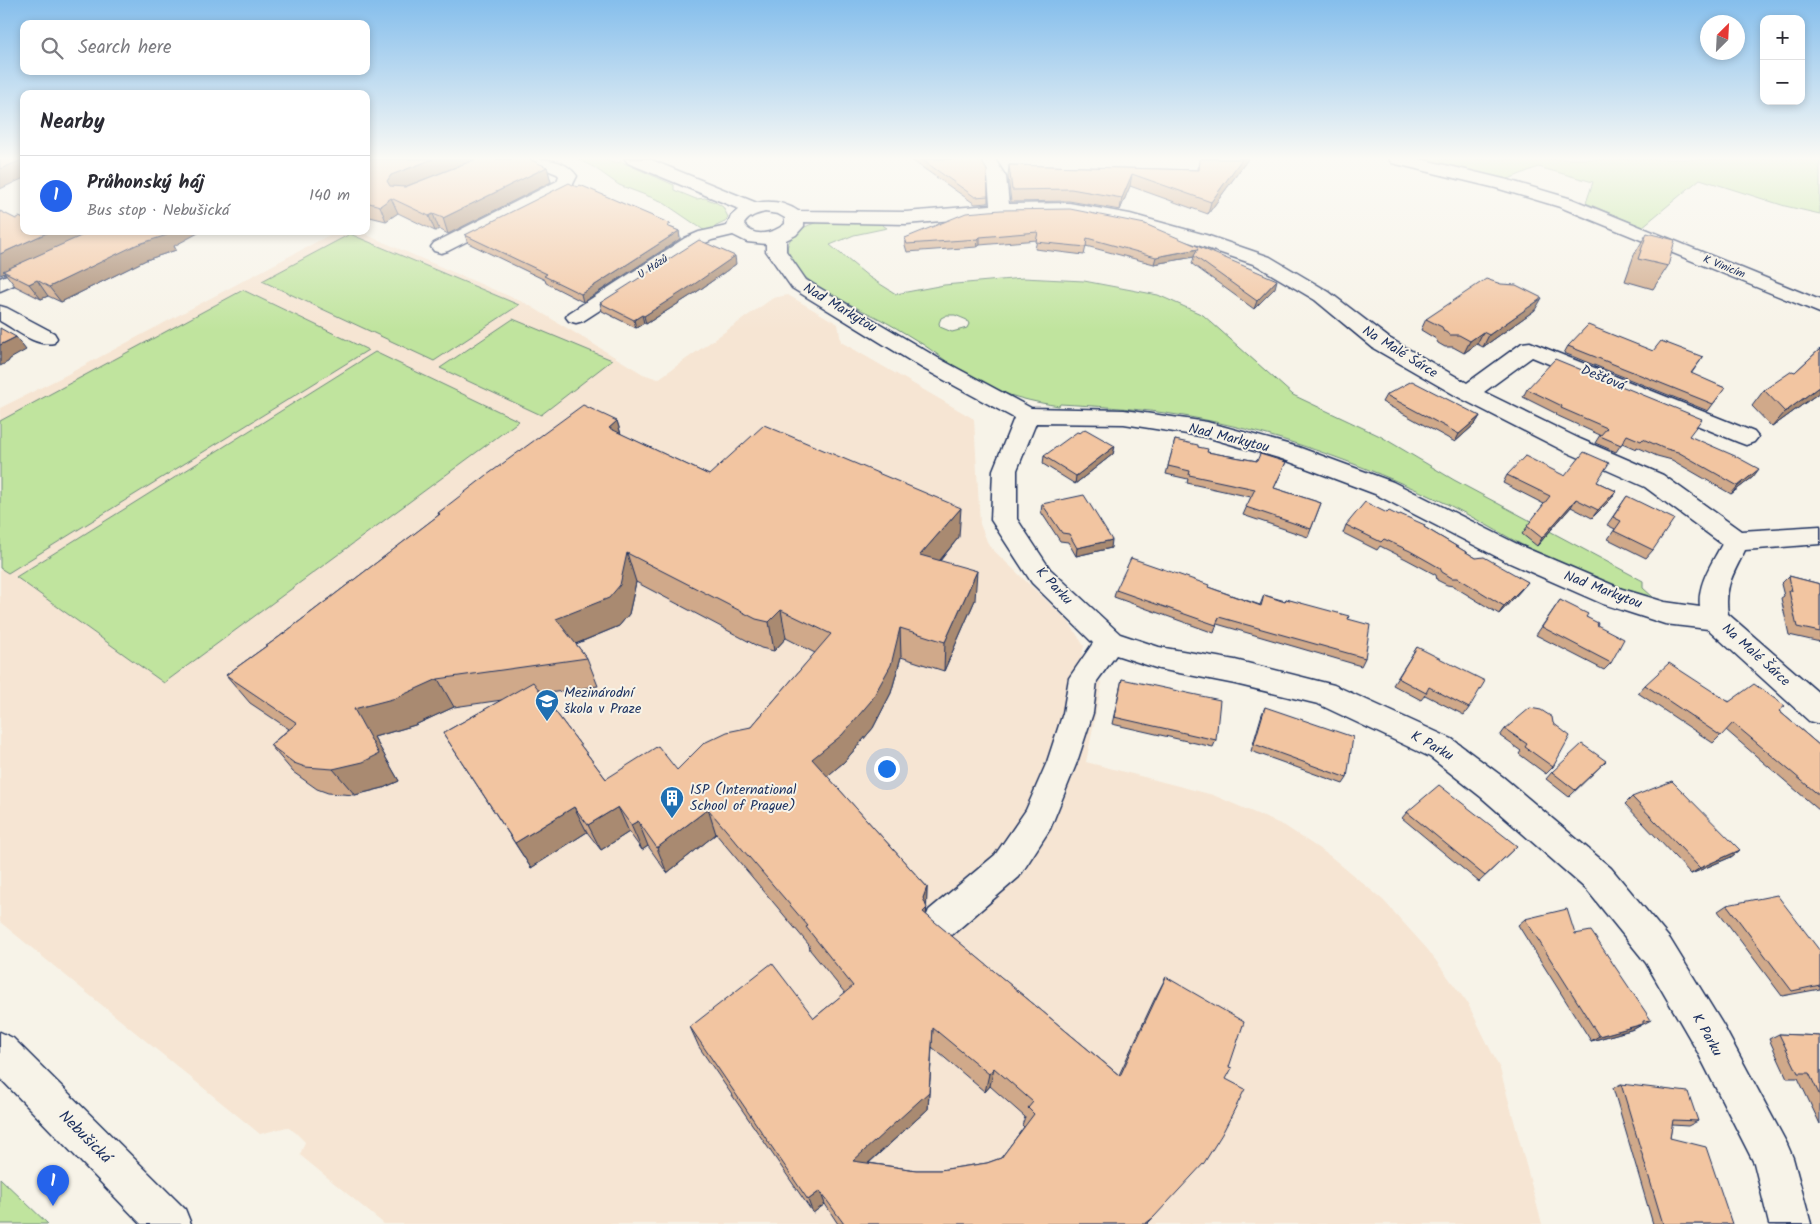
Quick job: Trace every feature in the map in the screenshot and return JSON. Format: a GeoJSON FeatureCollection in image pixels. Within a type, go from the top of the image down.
{"type":"FeatureCollection","features":[{"type":"Feature","properties":{"kind":"street"},"geometry":{"type":"LineString","coordinates":[[441,247],[502,216]]}},
{"type":"Feature","properties":{"kind":"street"},"geometry":{"type":"LineString","coordinates":[[740,216],[735,224],[736,229],[748,237],[757,238],[776,238],[791,231],[795,226],[794,216]]}},
{"type":"Feature","properties":{"kind":"street","name":"Na Malé Šárce"},"geometry":{"type":"LineString","coordinates":[[801,216],[906,218],[928,216]]}},
{"type":"Feature","properties":{"kind":"street","name":"Na Malé Šárce"},"geometry":{"type":"LineString","coordinates":[[1108,216],[1130,220],[1199,239],[1262,261],[1322,296],[1381,343],[1468,393],[1572,445],[1654,481],[1736,541],[1719,575],[1712,596],[1715,619],[1820,712]]}},
{"type":"Feature","properties":{"kind":"street","name":"K Vinicím"},"geometry":{"type":"LineString","coordinates":[[1598,216],[1820,307]]}},
{"type":"Feature","properties":{"kind":"street","name":"U Házů"},"geometry":{"type":"LineString","coordinates":[[576,317],[692,242],[706,236],[736,229]]}},
{"type":"Feature","properties":{"kind":"street","name":"Nad Markytou"},"geometry":{"type":"LineString","coordinates":[[776,238],[776,250],[799,284],[930,362],[1027,415],[1124,417],[1207,430],[1290,453],[1384,488],[1512,553],[1613,597],[1665,612],[1715,619]]}},
{"type":"Feature","properties":{"kind":"street"},"geometry":{"type":"LineString","coordinates":[[0,286],[62,256]]}},
{"type":"Feature","properties":{"kind":"street"},"geometry":{"type":"LineString","coordinates":[[0,312],[46,338]]}},
{"type":"Feature","properties":{"kind":"street","name":"Dešťová"},"geometry":{"type":"LineString","coordinates":[[1468,393],[1530,348],[1746,438]]}},
{"type":"Feature","properties":{"kind":"street","name":"K Parku"},"geometry":{"type":"LineString","coordinates":[[1027,415],[1005,470],[1004,520],[1041,576],[1110,642],[1159,658],[1235,672],[1324,693],[1441,748],[1492,787],[1599,880],[1658,951],[1710,1038],[1773,1158],[1790,1224]]}},
{"type":"Feature","properties":{"kind":"street"},"geometry":{"type":"LineString","coordinates":[[1736,541],[1820,535]]}},
{"type":"Feature","properties":{"kind":"street"},"geometry":{"type":"LineString","coordinates":[[941,922],[1007,866],[1039,819],[1065,754],[1078,713],[1084,678],[1110,642]]}},
{"type":"Feature","properties":{"kind":"street","name":"Nebušická"},"geometry":{"type":"LineString","coordinates":[[0,1051],[170,1224]]}},
{"type":"Feature","properties":{"kind":"shaded area","name":"Mezinárodní škola v Praze"},"geometry":{"type":"Polygon","coordinates":[[[329,235],[367,235],[527,304],[643,374],[658,379],[773,298],[788,295],[838,324],[841,342],[974,419],[980,524],[989,546],[1069,622],[1084,646],[1077,677],[1102,682],[1086,762],[1213,795],[1285,826],[1330,856],[1383,900],[1428,950],[1468,1004],[1500,1069],[1542,1224],[384,1224],[300,1155],[305,1142],[295,1132],[287,1127],[260,1134],[0,922],[0,408],[68,374],[329,235]]]}},
{"type":"Feature","properties":{"kind":"green space"},"geometry":{"type":"Polygon","coordinates":[[[683,216],[728,216],[725,222],[705,231],[683,216]]]}},
{"type":"Feature","properties":{"kind":"green space"},"geometry":{"type":"Polygon","coordinates":[[[1617,216],[1655,216],[1642,227],[1617,216]]]}},
{"type":"Feature","properties":{"kind":"green space"},"geometry":{"type":"Polygon","coordinates":[[[818,222],[881,224],[887,228],[854,235],[830,245],[869,277],[896,294],[944,285],[1023,278],[1084,281],[1158,295],[1203,315],[1293,395],[1380,436],[1454,480],[1643,581],[1643,588],[1654,598],[1631,592],[1576,572],[1428,495],[1364,468],[1299,445],[1233,426],[1165,413],[1126,408],[1060,404],[1059,406],[1040,403],[1001,392],[982,384],[901,331],[835,297],[804,276],[793,264],[787,252],[790,240],[802,228],[818,222]],[[947,315],[941,318],[940,327],[952,332],[967,328],[969,324],[967,320],[955,315],[947,315]]]}},
{"type":"Feature","properties":{"kind":"green space"},"geometry":{"type":"Polygon","coordinates":[[[348,235],[352,235],[519,305],[434,361],[262,281],[348,235]]]}},
{"type":"Feature","properties":{"kind":"green space"},"geometry":{"type":"Polygon","coordinates":[[[243,290],[368,350],[8,573],[0,568],[0,421],[243,290]]]}},
{"type":"Feature","properties":{"kind":"green space"},"geometry":{"type":"Polygon","coordinates":[[[513,319],[612,360],[541,415],[440,368],[513,319]]]}},
{"type":"Feature","properties":{"kind":"green space"},"geometry":{"type":"Polygon","coordinates":[[[375,352],[519,421],[164,683],[16,577],[375,352]]]}},
{"type":"Feature","properties":{"kind":"green space"},"geometry":{"type":"Polygon","coordinates":[[[0,1178],[48,1224],[0,1224],[0,1178]]]}},
{"type":"Feature","properties":{"kind":"building"},"geometry":{"type":"Polygon","coordinates":[[[0,216],[10,216],[16,219],[20,217],[20,235],[42,235],[0,254],[0,216]]]}},
{"type":"Feature","properties":{"kind":"building"},"geometry":{"type":"Polygon","coordinates":[[[503,216],[653,216],[671,224],[667,226],[679,231],[581,294],[544,276],[547,274],[465,235],[503,216]]]}},
{"type":"Feature","properties":{"kind":"building"},"geometry":{"type":"Polygon","coordinates":[[[958,216],[1106,216],[1145,224],[1277,280],[1257,301],[1194,256],[1198,249],[1156,257],[1087,238],[1086,247],[1036,242],[1038,232],[907,244],[905,238],[958,216]]]}},
{"type":"Feature","properties":{"kind":"building"},"geometry":{"type":"Polygon","coordinates":[[[1647,233],[1675,240],[1668,266],[1638,259],[1647,233]]]}},
{"type":"Feature","properties":{"kind":"building"},"geometry":{"type":"Polygon","coordinates":[[[83,235],[167,235],[136,245],[49,287],[37,280],[29,284],[3,271],[83,235]]]}},
{"type":"Feature","properties":{"kind":"building"},"geometry":{"type":"Polygon","coordinates":[[[699,240],[735,256],[644,316],[642,315],[634,320],[600,303],[699,240]]]}},
{"type":"Feature","properties":{"kind":"building"},"geometry":{"type":"Polygon","coordinates":[[[1486,279],[1501,284],[1516,285],[1542,298],[1489,335],[1483,332],[1470,341],[1459,335],[1450,335],[1442,327],[1426,319],[1486,279]]]}},
{"type":"Feature","properties":{"kind":"building"},"geometry":{"type":"Polygon","coordinates":[[[1588,325],[1653,351],[1661,341],[1703,357],[1691,373],[1725,388],[1713,404],[1568,346],[1588,325]]]}},
{"type":"Feature","properties":{"kind":"building"},"geometry":{"type":"Polygon","coordinates":[[[0,328],[16,337],[0,345],[0,328]]]}},
{"type":"Feature","properties":{"kind":"building"},"geometry":{"type":"Polygon","coordinates":[[[1820,349],[1820,386],[1785,412],[1764,390],[1792,371],[1795,372],[1820,349]]]}},
{"type":"Feature","properties":{"kind":"building"},"geometry":{"type":"Polygon","coordinates":[[[1555,359],[1702,419],[1689,436],[1735,456],[1759,469],[1738,486],[1678,452],[1643,439],[1641,441],[1627,435],[1621,445],[1600,436],[1607,428],[1561,408],[1562,406],[1527,389],[1555,359]]]}},
{"type":"Feature","properties":{"kind":"building"},"geometry":{"type":"Polygon","coordinates":[[[1412,381],[1480,416],[1459,434],[1386,395],[1412,381]]]}},
{"type":"Feature","properties":{"kind":"building","name":"ISP (International School of Prague)"},"geometry":{"type":"Polygon","coordinates":[[[583,405],[617,421],[609,428],[709,475],[764,425],[961,508],[920,555],[977,571],[945,642],[900,628],[891,665],[871,701],[842,735],[812,759],[927,887],[923,898],[927,908],[923,912],[1120,1076],[1166,977],[1244,1022],[1229,1067],[1232,1068],[1226,1079],[1245,1089],[1222,1134],[1204,1163],[1154,1217],[1145,1224],[844,1224],[820,1191],[808,1200],[690,1027],[772,963],[814,1018],[853,986],[806,927],[808,926],[708,809],[657,848],[638,821],[631,825],[618,807],[588,825],[574,807],[515,843],[443,733],[533,682],[606,779],[658,746],[677,770],[704,743],[727,732],[751,727],[831,634],[781,610],[769,622],[756,619],[627,553],[620,585],[609,598],[556,619],[587,658],[438,679],[396,698],[354,709],[379,754],[363,762],[333,769],[305,767],[294,763],[270,745],[297,723],[226,675],[440,514],[438,513],[583,405]],[[933,1028],[929,1092],[853,1161],[916,1170],[940,1170],[987,1163],[1001,1158],[1034,1114],[1028,1108],[1033,1102],[994,1068],[989,1074],[933,1028]]]}},
{"type":"Feature","properties":{"kind":"building"},"geometry":{"type":"Polygon","coordinates":[[[1085,429],[1115,446],[1076,476],[1044,456],[1077,432],[1080,433],[1085,429]]]}},
{"type":"Feature","properties":{"kind":"building"},"geometry":{"type":"Polygon","coordinates":[[[1175,440],[1198,445],[1198,447],[1208,449],[1207,452],[1257,461],[1260,454],[1286,462],[1274,488],[1321,503],[1311,529],[1246,507],[1255,489],[1189,475],[1190,471],[1168,466],[1175,440]]]}},
{"type":"Feature","properties":{"kind":"building"},"geometry":{"type":"Polygon","coordinates":[[[1584,452],[1609,463],[1597,482],[1616,491],[1598,510],[1576,499],[1542,538],[1527,526],[1550,496],[1507,475],[1525,456],[1565,476],[1584,452]]]}},
{"type":"Feature","properties":{"kind":"building"},"geometry":{"type":"Polygon","coordinates":[[[1084,495],[1112,540],[1077,548],[1069,534],[1062,533],[1042,504],[1084,495]]]}},
{"type":"Feature","properties":{"kind":"building"},"geometry":{"type":"Polygon","coordinates":[[[1627,496],[1674,519],[1653,550],[1614,531],[1621,521],[1613,517],[1627,496]]]}},
{"type":"Feature","properties":{"kind":"building"},"geometry":{"type":"Polygon","coordinates":[[[1365,502],[1387,513],[1389,511],[1399,516],[1400,514],[1425,525],[1424,527],[1476,558],[1484,557],[1528,582],[1504,606],[1458,578],[1452,578],[1442,572],[1440,568],[1410,551],[1384,539],[1381,542],[1346,525],[1365,502]]]}},
{"type":"Feature","properties":{"kind":"building"},"geometry":{"type":"Polygon","coordinates":[[[1131,558],[1209,585],[1208,587],[1261,606],[1264,595],[1285,602],[1286,599],[1349,616],[1348,619],[1370,625],[1365,658],[1219,617],[1216,625],[1116,590],[1131,558]]]}},
{"type":"Feature","properties":{"kind":"building"},"geometry":{"type":"Polygon","coordinates":[[[1789,576],[1820,584],[1820,632],[1797,627],[1789,591],[1792,591],[1789,576]]]}},
{"type":"Feature","properties":{"kind":"building"},"geometry":{"type":"Polygon","coordinates":[[[1560,600],[1588,614],[1586,617],[1598,623],[1597,625],[1624,639],[1611,663],[1542,627],[1560,600]]]}},
{"type":"Feature","properties":{"kind":"building"},"geometry":{"type":"Polygon","coordinates":[[[1417,647],[1485,681],[1469,708],[1429,687],[1426,693],[1398,678],[1417,647]]]}},
{"type":"Feature","properties":{"kind":"building"},"geometry":{"type":"Polygon","coordinates":[[[1669,663],[1729,702],[1754,684],[1785,706],[1779,711],[1820,746],[1820,796],[1733,723],[1721,736],[1645,685],[1669,663]]]}},
{"type":"Feature","properties":{"kind":"building"},"geometry":{"type":"Polygon","coordinates":[[[1122,679],[1220,700],[1216,740],[1114,717],[1122,679]]]}},
{"type":"Feature","properties":{"kind":"building"},"geometry":{"type":"Polygon","coordinates":[[[1265,707],[1353,737],[1347,778],[1254,744],[1265,707]]]}},
{"type":"Feature","properties":{"kind":"building"},"geometry":{"type":"Polygon","coordinates":[[[1530,708],[1541,710],[1552,717],[1553,723],[1570,736],[1553,767],[1525,747],[1527,744],[1505,729],[1530,708]]]}},
{"type":"Feature","properties":{"kind":"building"},"geometry":{"type":"Polygon","coordinates":[[[1582,744],[1606,761],[1575,790],[1552,772],[1582,744]]]}},
{"type":"Feature","properties":{"kind":"building"},"geometry":{"type":"Polygon","coordinates":[[[1672,781],[1740,850],[1700,868],[1632,797],[1672,781]]]}},
{"type":"Feature","properties":{"kind":"building"},"geometry":{"type":"Polygon","coordinates":[[[1439,785],[1517,846],[1485,876],[1407,812],[1439,785]]]}},
{"type":"Feature","properties":{"kind":"building"},"geometry":{"type":"Polygon","coordinates":[[[1777,895],[1820,951],[1820,985],[1792,991],[1727,905],[1777,895]]]}},
{"type":"Feature","properties":{"kind":"building"},"geometry":{"type":"Polygon","coordinates":[[[1567,909],[1575,934],[1591,931],[1651,1020],[1599,1036],[1525,919],[1567,909]]]}},
{"type":"Feature","properties":{"kind":"building"},"geometry":{"type":"Polygon","coordinates":[[[1779,1034],[1820,1036],[1820,1096],[1809,1073],[1798,1073],[1779,1034]]]}},
{"type":"Feature","properties":{"kind":"building"},"geometry":{"type":"Polygon","coordinates":[[[1621,1084],[1688,1092],[1698,1121],[1673,1120],[1670,1138],[1706,1147],[1732,1224],[1663,1224],[1621,1084]]]}},
{"type":"Feature","properties":{"kind":"place","name":"Mezinárodní škola v Praze"},"geometry":{"type":"Point","coordinates":[547,722]}},
{"type":"Feature","properties":{"kind":"place","name":"ISP (International School of Prague)"},"geometry":{"type":"Point","coordinates":[672,819]}},
{"type":"Feature","properties":{"kind":"place","name":"Průhonský háj"},"geometry":{"type":"Point","coordinates":[53,1206]}}]}
